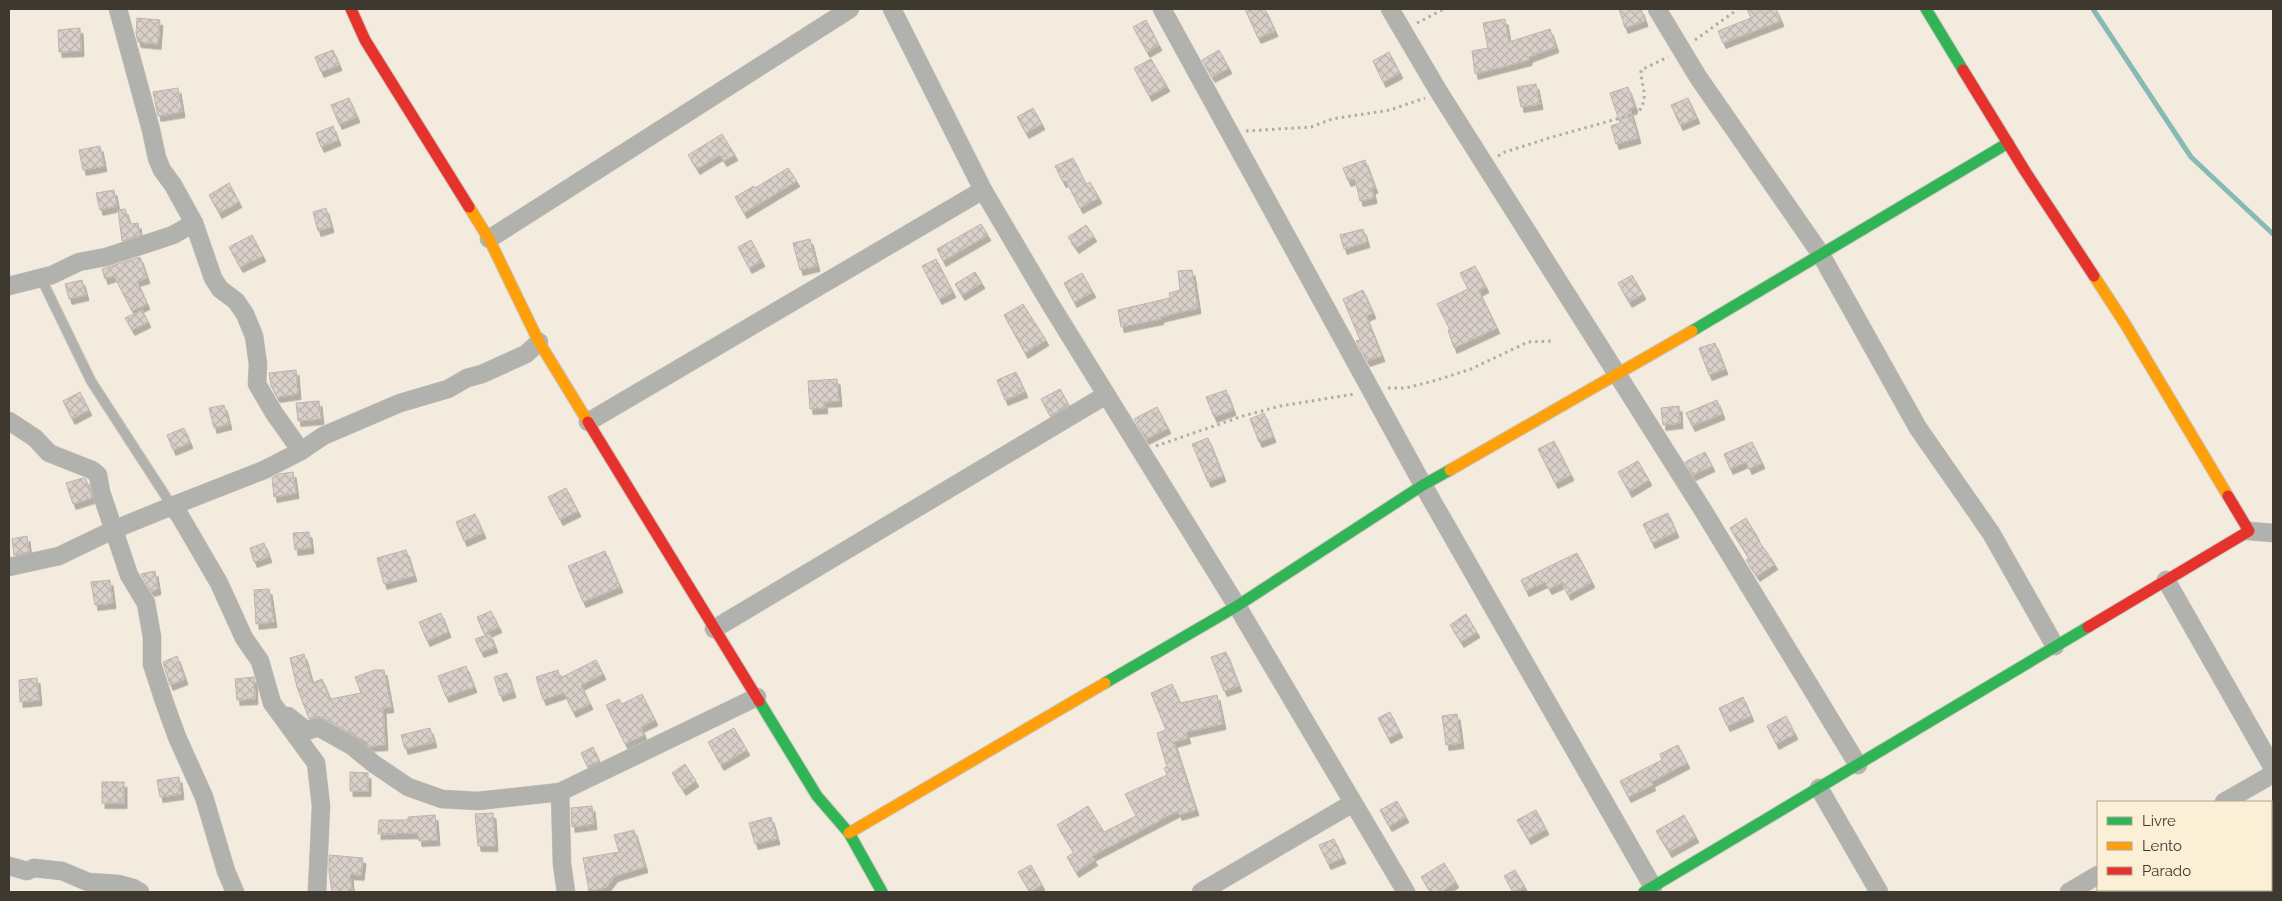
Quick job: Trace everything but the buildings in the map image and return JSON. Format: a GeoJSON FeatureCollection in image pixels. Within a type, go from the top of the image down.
{"type":"FeatureCollection","features":[{"type":"Feature","properties":{"kind":"street"},"geometry":{"type":"LineString","coordinates":[[118,9],[149,121],[157,158],[162,170],[173,185],[194,223],[213,278],[220,288],[236,301],[245,314],[254,336],[258,364],[257,384],[301,451]]}},
{"type":"Feature","properties":{"kind":"street"},"geometry":{"type":"LineString","coordinates":[[351,9],[365,40],[489,239],[539,342],[817,796],[849,833],[882,892]]}},
{"type":"Feature","properties":{"kind":"street"},"geometry":{"type":"LineString","coordinates":[[489,239],[850,9]]}},
{"type":"Feature","properties":{"kind":"street"},"geometry":{"type":"LineString","coordinates":[[892,9],[983,190],[1106,395],[1238,606],[1406,892]]}},
{"type":"Feature","properties":{"kind":"street"},"geometry":{"type":"LineString","coordinates":[[1162,9],[1423,485],[1648,889],[2249,531],[2273,533]]}},
{"type":"Feature","properties":{"kind":"street"},"geometry":{"type":"LineString","coordinates":[[1390,9],[1439,92],[1618,375],[1858,765]]}},
{"type":"Feature","properties":{"kind":"street"},"geometry":{"type":"LineString","coordinates":[[1657,9],[1680,48],[1820,253],[1918,428],[1992,534],[2055,646]]}},
{"type":"Feature","properties":{"kind":"street"},"geometry":{"type":"LineString","coordinates":[[1926,9],[2008,143],[2124,322],[2249,531]]}},
{"type":"Feature","properties":{"kind":"street"},"geometry":{"type":"LineString","coordinates":[[849,833],[1238,606],[1423,485],[1618,375],[1820,253],[2008,143]]}},
{"type":"Feature","properties":{"kind":"street"},"geometry":{"type":"LineString","coordinates":[[588,422],[983,190]]}},
{"type":"Feature","properties":{"kind":"street"},"geometry":{"type":"LineString","coordinates":[[9,286],[52,275],[79,262],[106,256],[173,235],[194,223]]}},
{"type":"Feature","properties":{"kind":"street"},"geometry":{"type":"LineString","coordinates":[[9,567],[59,556],[114,530],[264,470],[301,451],[322,436],[400,403],[448,389],[466,378],[482,374],[526,354],[539,342]]}},
{"type":"Feature","properties":{"kind":"street"},"geometry":{"type":"LineString","coordinates":[[714,629],[1106,395]]}},
{"type":"Feature","properties":{"kind":"street"},"geometry":{"type":"LineString","coordinates":[[9,421],[35,438],[49,453],[92,470],[98,475],[101,492],[129,575],[146,604],[152,637],[152,664],[177,737],[204,797],[226,871],[235,892]]}},
{"type":"Feature","properties":{"kind":"street"},"geometry":{"type":"LineString","coordinates":[[172,506],[180,516],[209,566],[244,638],[260,661],[272,703],[316,763],[321,806],[317,892]]}},
{"type":"Feature","properties":{"kind":"street"},"geometry":{"type":"LineString","coordinates":[[2166,580],[2273,768]]}},
{"type":"Feature","properties":{"kind":"street"},"geometry":{"type":"LineString","coordinates":[[272,703],[307,731],[318,728],[352,746],[374,764],[408,786],[442,799],[478,801],[560,792],[757,696]]}},
{"type":"Feature","properties":{"kind":"street"},"geometry":{"type":"LineString","coordinates":[[2226,801],[2273,774]]}},
{"type":"Feature","properties":{"kind":"street"},"geometry":{"type":"LineString","coordinates":[[1819,788],[1879,892]]}},
{"type":"Feature","properties":{"kind":"street"},"geometry":{"type":"LineString","coordinates":[[560,792],[562,864],[566,892]]}},
{"type":"Feature","properties":{"kind":"street"},"geometry":{"type":"LineString","coordinates":[[1201,892],[1353,803]]}},
{"type":"Feature","properties":{"kind":"street"},"geometry":{"type":"LineString","coordinates":[[9,866],[27,871],[34,868],[69,872],[88,882],[118,884],[140,892]]}},
{"type":"Feature","properties":{"kind":"street"},"geometry":{"type":"LineString","coordinates":[[2069,892],[2097,877]]}},
{"type":"Feature","properties":{"kind":"lane"},"geometry":{"type":"LineString","coordinates":[[41,278],[91,381],[172,506]]}},
{"type":"Feature","properties":{"kind":"path"},"geometry":{"type":"LineString","coordinates":[[1403,31],[1444,9]]}},
{"type":"Feature","properties":{"kind":"path"},"geometry":{"type":"LineString","coordinates":[[1485,165],[1505,152],[1638,113],[1644,104],[1645,90],[1641,79],[1641,70],[1666,58],[1697,39],[1738,9]]}},
{"type":"Feature","properties":{"kind":"path"},"geometry":{"type":"LineString","coordinates":[[1230,134],[1251,129],[1311,127],[1332,119],[1390,110],[1439,92]]}},
{"type":"Feature","properties":{"kind":"path"},"geometry":{"type":"LineString","coordinates":[[1142,453],[1165,442],[1243,416],[1280,406],[1381,388],[1406,388],[1471,369],[1528,342],[1551,341]]}},
{"type":"Feature","properties":{"kind":"waterway"},"geometry":{"type":"LineString","coordinates":[[2093,9],[2191,157],[2273,234]]}},
{"type":"Feature","properties":{"kind":"traffic: fast"},"geometry":{"type":"LineString","coordinates":[[1926,9],[1963,70]]}},
{"type":"Feature","properties":{"kind":"traffic: fast"},"geometry":{"type":"LineString","coordinates":[[1692,331],[2008,143]]}},
{"type":"Feature","properties":{"kind":"traffic: fast"},"geometry":{"type":"LineString","coordinates":[[1105,683],[1237,606],[1423,485],[1450,470]]}},
{"type":"Feature","properties":{"kind":"traffic: fast"},"geometry":{"type":"LineString","coordinates":[[1644,892],[2088,627]]}},
{"type":"Feature","properties":{"kind":"traffic: fast"},"geometry":{"type":"LineString","coordinates":[[759,701],[817,796],[849,833],[882,892]]}},
{"type":"Feature","properties":{"kind":"traffic: slow"},"geometry":{"type":"LineString","coordinates":[[469,207],[489,239],[539,342],[588,422]]}},
{"type":"Feature","properties":{"kind":"traffic: slow"},"geometry":{"type":"LineString","coordinates":[[2094,276],[2124,322],[2228,496]]}},
{"type":"Feature","properties":{"kind":"traffic: slow"},"geometry":{"type":"LineString","coordinates":[[1450,470],[1692,331]]}},
{"type":"Feature","properties":{"kind":"traffic: slow"},"geometry":{"type":"LineString","coordinates":[[849,833],[1105,683]]}},
{"type":"Feature","properties":{"kind":"traffic: jam"},"geometry":{"type":"LineString","coordinates":[[351,9],[365,40],[469,207]]}},
{"type":"Feature","properties":{"kind":"traffic: jam"},"geometry":{"type":"LineString","coordinates":[[1963,70],[2025,171],[2094,276]]}},
{"type":"Feature","properties":{"kind":"traffic: jam"},"geometry":{"type":"LineString","coordinates":[[588,422],[759,701]]}},
{"type":"Feature","properties":{"kind":"traffic: jam"},"geometry":{"type":"LineString","coordinates":[[2088,627],[2249,531],[2228,496]]}}]}
